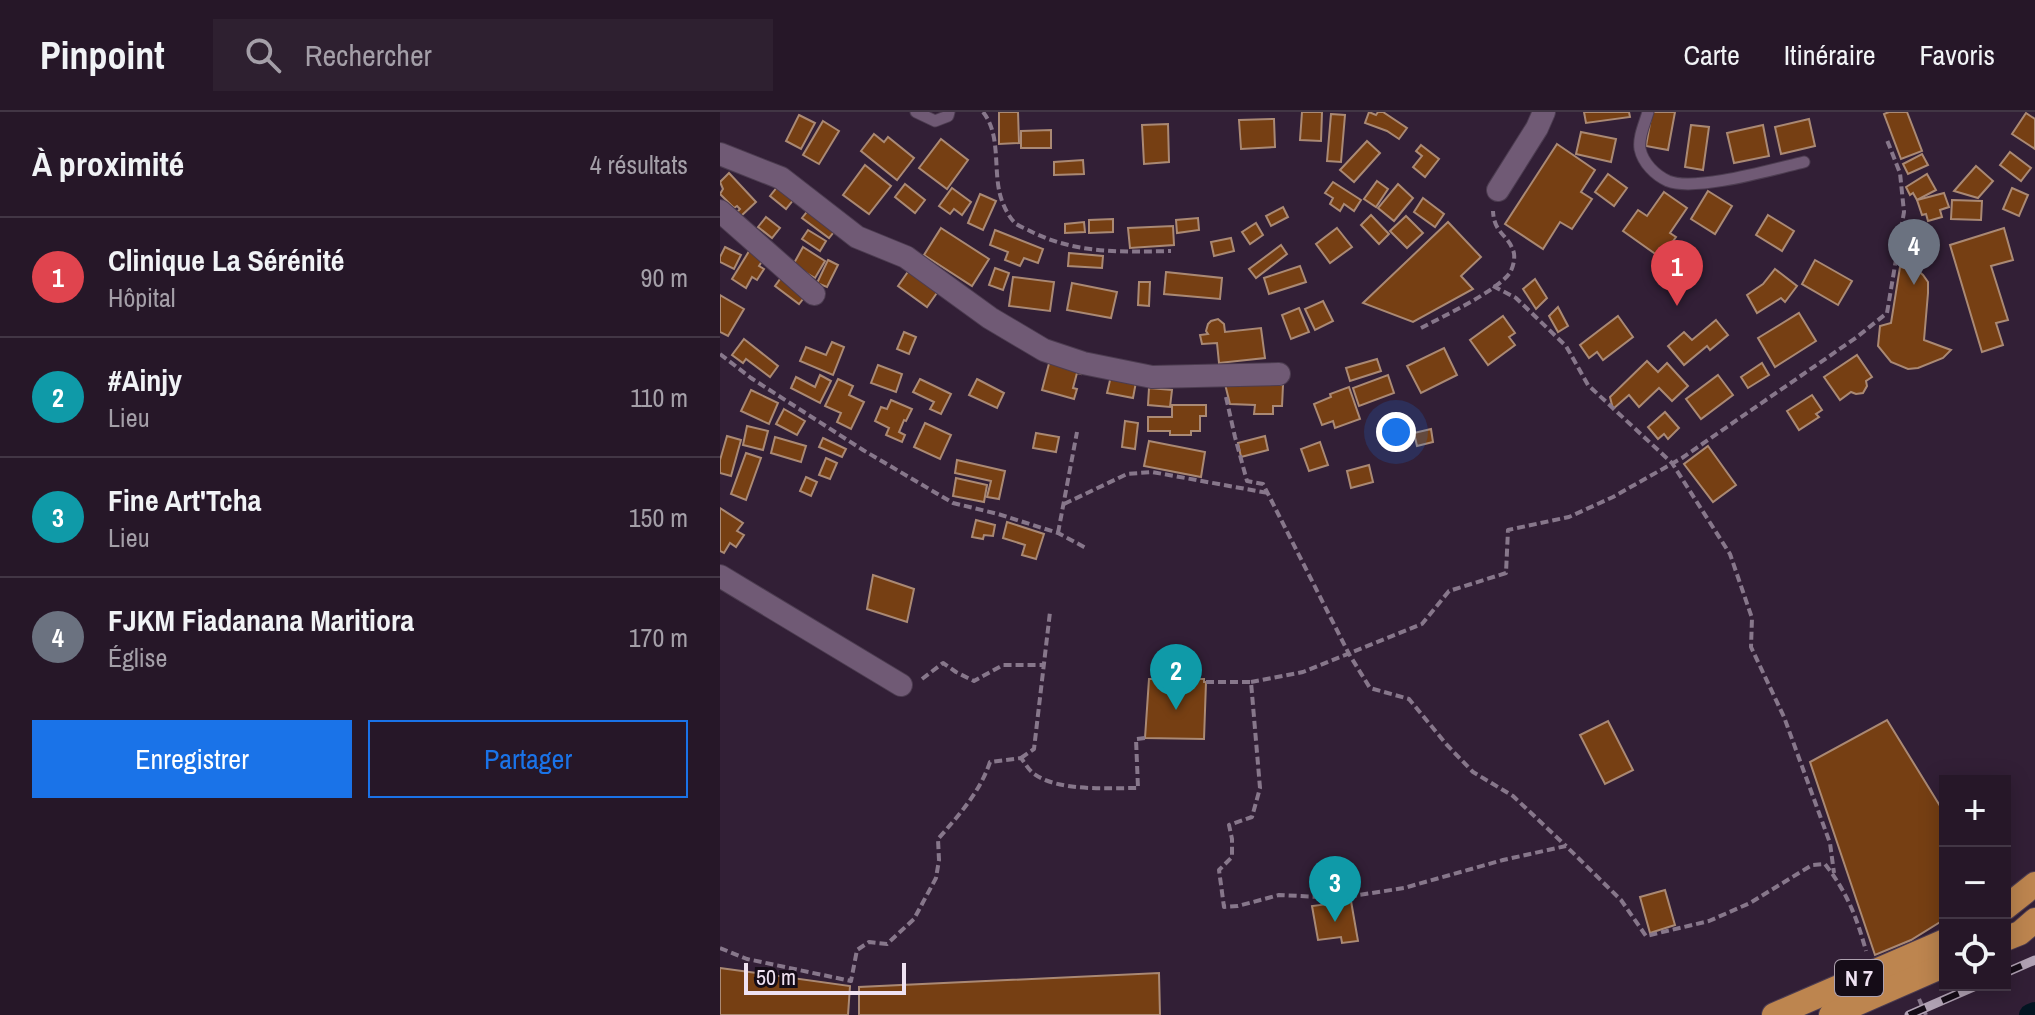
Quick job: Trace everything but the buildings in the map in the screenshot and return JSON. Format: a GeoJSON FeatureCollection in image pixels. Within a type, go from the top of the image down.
{"type":"FeatureCollection","features":[{"type":"Feature","properties":{"kind":"main road"},"geometry":{"type":"LineString","coordinates":[[2011,903],[2035,884]]}},
{"type":"Feature","properties":{"kind":"main road"},"geometry":{"type":"LineString","coordinates":[[2011,937],[2035,920]]}},
{"type":"Feature","properties":{"kind":"main road","name":"N 7"},"geometry":{"type":"LineString","coordinates":[[1774,1015],[1939,944]]}},
{"type":"Feature","properties":{"kind":"main road","name":"N 7"},"geometry":{"type":"LineString","coordinates":[[1831,1015],[1939,968]]}},
{"type":"Feature","properties":{"kind":"street"},"geometry":{"type":"LineString","coordinates":[[1498,190],[1544,112]]}},
{"type":"Feature","properties":{"kind":"street"},"geometry":{"type":"LineString","coordinates":[[720,154],[781,178],[857,237],[906,257],[990,318],[1044,350],[1083,363],[1152,377],[1279,374]]}},
{"type":"Feature","properties":{"kind":"street"},"geometry":{"type":"LineString","coordinates":[[720,211],[814,294]]}},
{"type":"Feature","properties":{"kind":"street"},"geometry":{"type":"LineString","coordinates":[[720,576],[901,685]]}},
{"type":"Feature","properties":{"kind":"lane"},"geometry":{"type":"LineString","coordinates":[[916,112],[935,121],[948,116],[949,112]]}},
{"type":"Feature","properties":{"kind":"lane"},"geometry":{"type":"LineString","coordinates":[[1648,112],[1640,140],[1641,149],[1652,171],[1669,181],[1683,184],[1714,181],[1804,162]]}},
{"type":"Feature","properties":{"kind":"path"},"geometry":{"type":"LineString","coordinates":[[983,112],[989,120],[995,146],[1002,201],[1016,224],[1051,241],[1102,252],[1171,251]]}},
{"type":"Feature","properties":{"kind":"path"},"geometry":{"type":"LineString","coordinates":[[1206,682],[1251,682],[1303,672],[1422,624],[1449,591],[1506,573],[1508,530],[1569,517],[1613,497],[1672,463],[1857,337],[1887,313],[1904,212],[1900,173],[1887,140]]}},
{"type":"Feature","properties":{"kind":"path"},"geometry":{"type":"LineString","coordinates":[[1421,328],[1509,274],[1514,262],[1513,250],[1493,220],[1492,202],[1498,190]]}},
{"type":"Feature","properties":{"kind":"path"},"geometry":{"type":"LineString","coordinates":[[1493,286],[1516,298],[1566,346],[1588,385],[1672,463],[1730,554],[1752,618],[1751,647],[1795,745],[1830,843],[1834,876]]}},
{"type":"Feature","properties":{"kind":"path"},"geometry":{"type":"LineString","coordinates":[[720,354],[751,378],[826,426],[953,503],[1058,533],[1086,548]]}},
{"type":"Feature","properties":{"kind":"path"},"geometry":{"type":"LineString","coordinates":[[1222,375],[1247,481],[1263,484],[1349,654],[1370,688],[1409,699],[1473,772],[1513,796],[1621,900],[1646,936],[1709,921],[1750,903],[1812,865],[1825,864],[1839,882],[1857,919],[1872,973]]}},
{"type":"Feature","properties":{"kind":"path"},"geometry":{"type":"LineString","coordinates":[[1058,533],[1077,432]]}},
{"type":"Feature","properties":{"kind":"path"},"geometry":{"type":"LineString","coordinates":[[1064,504],[1127,474],[1152,472],[1268,493]]}},
{"type":"Feature","properties":{"kind":"path"},"geometry":{"type":"LineString","coordinates":[[720,948],[747,959],[851,981],[857,950],[869,942],[887,944],[914,919],[936,878],[938,839],[974,796],[990,762],[1021,758],[1034,749],[1050,612]]}},
{"type":"Feature","properties":{"kind":"path"},"geometry":{"type":"LineString","coordinates":[[901,685],[917,683],[943,663],[974,681],[1003,665],[1043,665]]}},
{"type":"Feature","properties":{"kind":"path"},"geometry":{"type":"LineString","coordinates":[[1251,682],[1260,788],[1252,817],[1229,825],[1232,857],[1219,870],[1224,907],[1279,895],[1340,898],[1404,888],[1566,846]]}},
{"type":"Feature","properties":{"kind":"path"},"geometry":{"type":"LineString","coordinates":[[1021,758],[1032,772],[1048,781],[1085,789],[1138,788],[1136,739],[1145,738]]}},
{"type":"Feature","properties":{"kind":"waterway"},"geometry":{"type":"LineString","coordinates":[[2026,1015],[2035,1011]]}},
{"type":"Feature","properties":{"kind":"waterway"},"geometry":{"type":"LineString","coordinates":[[2030,1015],[2035,1013]]}},
{"type":"Feature","properties":{"kind":"railway"},"geometry":{"type":"LineString","coordinates":[[2011,970],[2035,960]]}},
{"type":"Feature","properties":{"kind":"railway"},"geometry":{"type":"LineString","coordinates":[[1909,1015],[1964,991]]}},
{"type":"Feature","properties":{"kind":"place","name":"FJKM Fiadanana Maritiora"},"geometry":{"type":"Point","coordinates":[1914,285]}},
{"type":"Feature","properties":{"kind":"place","name":"Clinique La Sérénité"},"geometry":{"type":"Point","coordinates":[1677,306]}},
{"type":"Feature","properties":{"kind":"place","name":"#Ainjy"},"geometry":{"type":"Point","coordinates":[1176,710]}},
{"type":"Feature","properties":{"kind":"place","name":"Fine Art'Tcha"},"geometry":{"type":"Point","coordinates":[1335,922]}}]}
